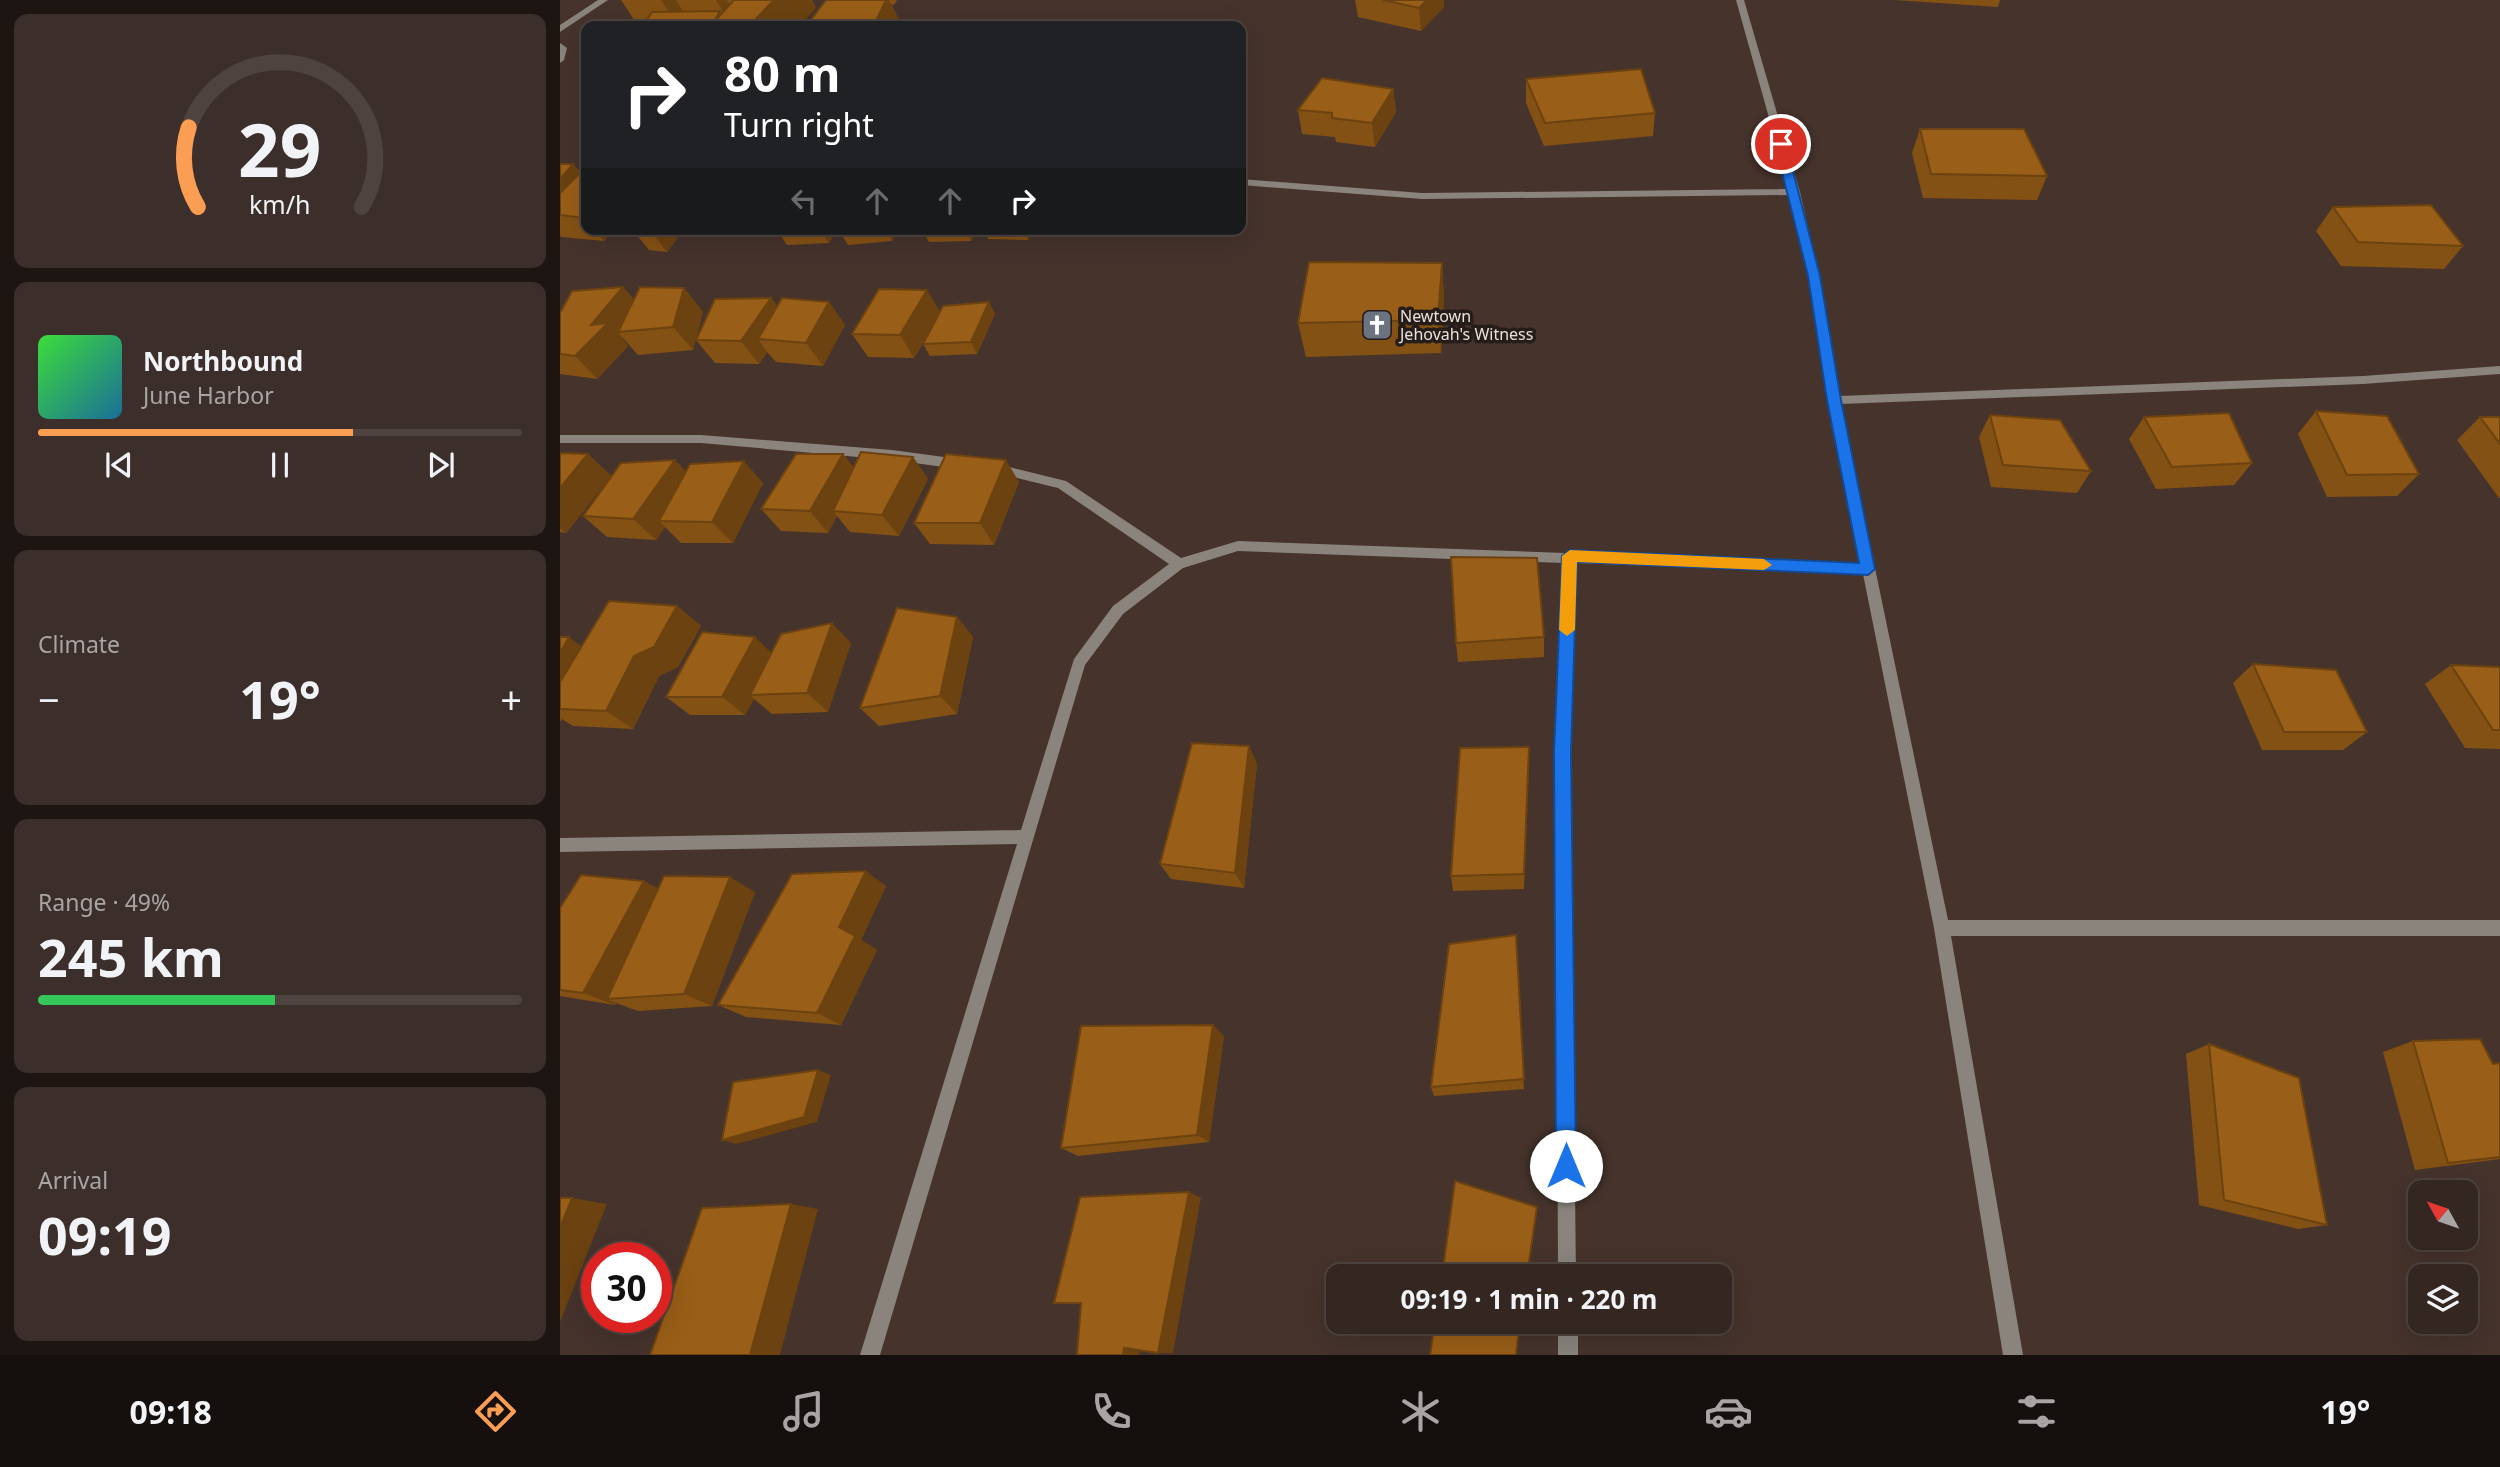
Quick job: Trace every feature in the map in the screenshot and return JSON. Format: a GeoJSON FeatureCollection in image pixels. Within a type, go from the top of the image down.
{"type":"FeatureCollection","features":[{"type":"Feature","properties":{"kind":"street"},"geometry":{"type":"LineString","coordinates":[[560,29],[604,0]]}},
{"type":"Feature","properties":{"kind":"street"},"geometry":{"type":"LineString","coordinates":[[1740,0],[1795,192],[1814,276],[1834,400],[1942,928],[2013,1355]]}},
{"type":"Feature","properties":{"kind":"street"},"geometry":{"type":"LineString","coordinates":[[560,46],[563,48],[560,60]]}},
{"type":"Feature","properties":{"kind":"street"},"geometry":{"type":"LineString","coordinates":[[560,173],[581,173]]}},
{"type":"Feature","properties":{"kind":"street"},"geometry":{"type":"LineString","coordinates":[[1246,182],[1422,196],[1795,192]]}},
{"type":"Feature","properties":{"kind":"street"},"geometry":{"type":"LineString","coordinates":[[1834,400],[2363,380],[2500,370]]}},
{"type":"Feature","properties":{"kind":"street"},"geometry":{"type":"LineString","coordinates":[[560,439],[701,439],[892,455],[975,466]]}},
{"type":"Feature","properties":{"kind":"street"},"geometry":{"type":"LineString","coordinates":[[989,468],[1062,484],[1179,564]]}},
{"type":"Feature","properties":{"kind":"street"},"geometry":{"type":"LineString","coordinates":[[870,1355],[1079,663],[1118,610],[1179,564],[1238,546],[1570,556],[1868,569]]}},
{"type":"Feature","properties":{"kind":"street"},"geometry":{"type":"LineString","coordinates":[[1567,1264],[1563,752],[1570,556]]}},
{"type":"Feature","properties":{"kind":"street"},"geometry":{"type":"LineString","coordinates":[[560,845],[1026,837]]}},
{"type":"Feature","properties":{"kind":"street"},"geometry":{"type":"LineString","coordinates":[[1942,928],[2500,928]]}},
{"type":"Feature","properties":{"kind":"street"},"geometry":{"type":"LineString","coordinates":[[1568,1334],[1568,1355]]}},
{"type":"Feature","properties":{"kind":"building"},"geometry":{"type":"Polygon","coordinates":[[[734,0],[774,0],[754,21],[715,21],[734,0]]]}},
{"type":"Feature","properties":{"kind":"building"},"geometry":{"type":"Polygon","coordinates":[[[826,0],[886,0],[876,21],[810,21],[826,0]]]}},
{"type":"Feature","properties":{"kind":"building"},"geometry":{"type":"Polygon","coordinates":[[[1383,0],[1427,0],[1419,8],[1383,0]]]}},
{"type":"Feature","properties":{"kind":"building"},"geometry":{"type":"Polygon","coordinates":[[[720,11],[714,21],[646,21],[652,12],[720,11]]]}},
{"type":"Feature","properties":{"kind":"building"},"geometry":{"type":"Polygon","coordinates":[[[1641,69],[1655,113],[1545,123],[1526,79],[1641,69]]]}},
{"type":"Feature","properties":{"kind":"building"},"geometry":{"type":"Polygon","coordinates":[[[1322,78],[1393,89],[1372,123],[1332,118],[1332,113],[1298,110],[1322,78]]]}},
{"type":"Feature","properties":{"kind":"building"},"geometry":{"type":"Polygon","coordinates":[[[1920,129],[2024,129],[2047,176],[1931,174],[1920,129]]]}},
{"type":"Feature","properties":{"kind":"building"},"geometry":{"type":"Polygon","coordinates":[[[560,164],[573,164],[560,179],[560,164]]]}},
{"type":"Feature","properties":{"kind":"building"},"geometry":{"type":"Polygon","coordinates":[[[581,174],[581,218],[560,215],[560,193],[581,174]]]}},
{"type":"Feature","properties":{"kind":"building"},"geometry":{"type":"Polygon","coordinates":[[[2431,205],[2463,246],[2358,242],[2333,207],[2431,205]]]}},
{"type":"Feature","properties":{"kind":"building"},"geometry":{"type":"Polygon","coordinates":[[[1309,262],[1442,263],[1438,320],[1298,323],[1309,262]]]}},
{"type":"Feature","properties":{"kind":"building"},"geometry":{"type":"Polygon","coordinates":[[[623,287],[591,325],[608,323],[575,356],[560,354],[560,313],[572,291],[623,287]]]}},
{"type":"Feature","properties":{"kind":"building"},"geometry":{"type":"Polygon","coordinates":[[[640,287],[684,288],[673,327],[618,332],[640,287]]]}},
{"type":"Feature","properties":{"kind":"building"},"geometry":{"type":"Polygon","coordinates":[[[879,289],[927,290],[900,335],[852,334],[879,289]]]}},
{"type":"Feature","properties":{"kind":"building"},"geometry":{"type":"Polygon","coordinates":[[[771,298],[741,341],[696,340],[715,299],[771,298]]]}},
{"type":"Feature","properties":{"kind":"building"},"geometry":{"type":"Polygon","coordinates":[[[782,298],[829,302],[806,343],[758,339],[782,298]]]}},
{"type":"Feature","properties":{"kind":"building"},"geometry":{"type":"Polygon","coordinates":[[[989,302],[971,342],[923,344],[943,306],[989,302]]]}},
{"type":"Feature","properties":{"kind":"building"},"geometry":{"type":"Polygon","coordinates":[[[2316,411],[2387,416],[2419,474],[2347,475],[2316,411]]]}},
{"type":"Feature","properties":{"kind":"building"},"geometry":{"type":"Polygon","coordinates":[[[2229,413],[2252,463],[2172,467],[2144,417],[2229,413]]]}},
{"type":"Feature","properties":{"kind":"building"},"geometry":{"type":"Polygon","coordinates":[[[1990,415],[2060,420],[2091,471],[2003,465],[1990,415]]]}},
{"type":"Feature","properties":{"kind":"building"},"geometry":{"type":"Polygon","coordinates":[[[2480,417],[2500,417],[2500,444],[2480,417]]]}},
{"type":"Feature","properties":{"kind":"building"},"geometry":{"type":"Polygon","coordinates":[[[861,452],[913,457],[882,515],[833,511],[861,452]]]}},
{"type":"Feature","properties":{"kind":"building"},"geometry":{"type":"Polygon","coordinates":[[[560,453],[588,454],[560,488],[560,453]]]}},
{"type":"Feature","properties":{"kind":"building"},"geometry":{"type":"Polygon","coordinates":[[[796,454],[843,454],[810,511],[761,509],[796,454]]]}},
{"type":"Feature","properties":{"kind":"building"},"geometry":{"type":"Polygon","coordinates":[[[946,454],[1006,460],[980,523],[914,523],[946,454]]]}},
{"type":"Feature","properties":{"kind":"building"},"geometry":{"type":"Polygon","coordinates":[[[675,460],[633,519],[583,516],[621,463],[675,460]]]}},
{"type":"Feature","properties":{"kind":"building"},"geometry":{"type":"Polygon","coordinates":[[[744,461],[712,522],[659,521],[690,464],[744,461]]]}},
{"type":"Feature","properties":{"kind":"building"},"geometry":{"type":"Polygon","coordinates":[[[1451,557],[1537,558],[1544,637],[1456,643],[1451,557]]]}},
{"type":"Feature","properties":{"kind":"building"},"geometry":{"type":"Polygon","coordinates":[[[609,601],[677,606],[654,647],[634,656],[606,711],[560,709],[560,682],[609,601]]]}},
{"type":"Feature","properties":{"kind":"building"},"geometry":{"type":"Polygon","coordinates":[[[897,608],[957,617],[940,696],[860,708],[897,608]]]}},
{"type":"Feature","properties":{"kind":"building"},"geometry":{"type":"Polygon","coordinates":[[[832,623],[807,693],[750,695],[781,634],[832,623]]]}},
{"type":"Feature","properties":{"kind":"building"},"geometry":{"type":"Polygon","coordinates":[[[702,632],[755,637],[722,697],[666,697],[702,632]]]}},
{"type":"Feature","properties":{"kind":"building"},"geometry":{"type":"Polygon","coordinates":[[[560,637],[569,637],[560,653],[560,637]]]}},
{"type":"Feature","properties":{"kind":"building"},"geometry":{"type":"Polygon","coordinates":[[[2253,664],[2336,670],[2367,732],[2284,732],[2253,664]]]}},
{"type":"Feature","properties":{"kind":"building"},"geometry":{"type":"Polygon","coordinates":[[[2451,665],[2500,667],[2500,730],[2493,730],[2451,665]]]}},
{"type":"Feature","properties":{"kind":"building"},"geometry":{"type":"Polygon","coordinates":[[[1192,743],[1249,746],[1235,873],[1160,864],[1192,743]]]}},
{"type":"Feature","properties":{"kind":"building"},"geometry":{"type":"Polygon","coordinates":[[[1529,747],[1524,874],[1451,876],[1460,748],[1529,747]]]}},
{"type":"Feature","properties":{"kind":"building"},"geometry":{"type":"Polygon","coordinates":[[[866,871],[839,927],[855,936],[817,1013],[718,1005],[792,874],[866,871]]]}},
{"type":"Feature","properties":{"kind":"building"},"geometry":{"type":"Polygon","coordinates":[[[581,875],[644,881],[583,993],[560,990],[560,908],[581,875]]]}},
{"type":"Feature","properties":{"kind":"building"},"geometry":{"type":"Polygon","coordinates":[[[664,876],[730,877],[684,994],[607,999],[664,876]]]}},
{"type":"Feature","properties":{"kind":"building"},"geometry":{"type":"Polygon","coordinates":[[[1516,935],[1524,1079],[1431,1087],[1449,944],[1516,935]]]}},
{"type":"Feature","properties":{"kind":"building"},"geometry":{"type":"Polygon","coordinates":[[[1213,1025],[1197,1135],[1061,1148],[1081,1026],[1213,1025]]]}},
{"type":"Feature","properties":{"kind":"building"},"geometry":{"type":"Polygon","coordinates":[[[2480,1039],[2493,1064],[2500,1063],[2500,1157],[2448,1163],[2413,1041],[2480,1039]]]}},
{"type":"Feature","properties":{"kind":"building"},"geometry":{"type":"Polygon","coordinates":[[[2209,1044],[2299,1078],[2327,1225],[2224,1200],[2209,1044]]]}},
{"type":"Feature","properties":{"kind":"building"},"geometry":{"type":"Polygon","coordinates":[[[818,1070],[804,1117],[722,1140],[733,1082],[818,1070]]]}},
{"type":"Feature","properties":{"kind":"building"},"geometry":{"type":"Polygon","coordinates":[[[1455,1181],[1537,1207],[1529,1264],[1444,1264],[1455,1181]]]}},
{"type":"Feature","properties":{"kind":"building"},"geometry":{"type":"Polygon","coordinates":[[[1189,1192],[1158,1353],[1124,1348],[1123,1355],[1077,1355],[1081,1303],[1054,1303],[1080,1197],[1189,1192]]]}},
{"type":"Feature","properties":{"kind":"building"},"geometry":{"type":"Polygon","coordinates":[[[560,1198],[572,1198],[560,1228],[560,1198]]]}},
{"type":"Feature","properties":{"kind":"building"},"geometry":{"type":"Polygon","coordinates":[[[791,1204],[750,1355],[650,1355],[658,1333],[672,1333],[672,1293],[702,1208],[791,1204]]]}},
{"type":"Feature","properties":{"kind":"building"},"geometry":{"type":"Polygon","coordinates":[[[1433,1334],[1518,1334],[1516,1355],[1430,1355],[1433,1334]]]}},
{"type":"Feature","properties":{"kind":"slow traffic"},"geometry":{"type":"LineString","coordinates":[[1567,630],[1570,556],[1764,565]]}},
{"type":"Feature","properties":{"kind":"place","name":"Newtown Jehovah's Witness"},"geometry":{"type":"Point","coordinates":[1377,325]}},
{"type":"Feature","properties":{"kind":"route"},"geometry":{"type":"LineString","coordinates":[[1566,1166],[1563,752],[1570,556],[1868,569],[1834,400],[1814,276],[1781,144]]}}]}
